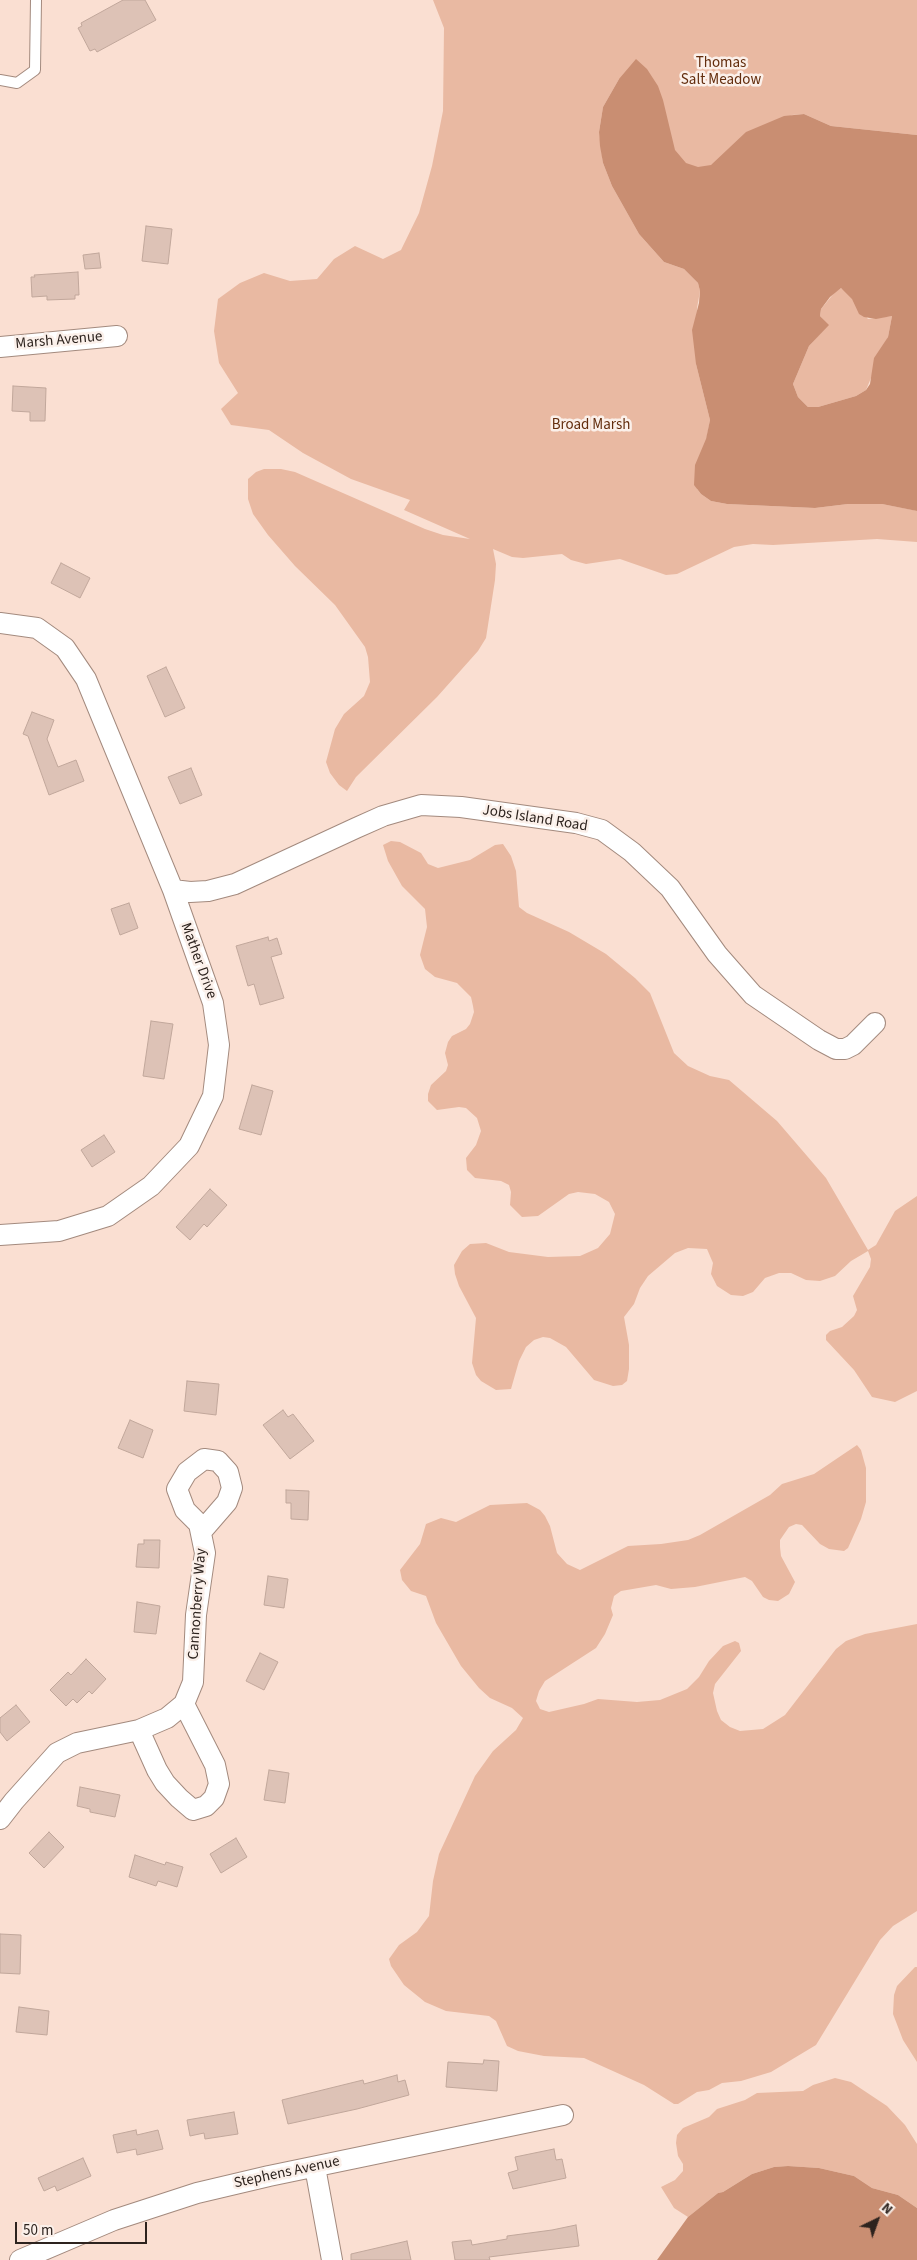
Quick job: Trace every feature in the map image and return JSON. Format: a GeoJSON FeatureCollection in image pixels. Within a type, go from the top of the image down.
{"type":"FeatureCollection","features":[{"type":"Feature","properties":{"kind":"street","name":"Marsh Avenue"},"geometry":{"type":"LineString","coordinates":[[0,346],[117,336]]}},
{"type":"Feature","properties":{"kind":"street","name":"Mather Drive"},"geometry":{"type":"LineString","coordinates":[[0,623],[37,628],[65,648],[86,678],[173,890],[213,1003],[219,1045],[213,1096],[189,1146],[151,1186],[108,1216],[59,1231],[0,1235]]}},
{"type":"Feature","properties":{"kind":"street","name":"Jobs Island Road"},"geometry":{"type":"LineString","coordinates":[[173,890],[190,892],[208,891],[235,884],[374,820],[421,805],[461,807],[576,824],[602,830],[632,852],[670,888],[717,954],[753,995],[819,1040],[836,1048],[845,1048],[853,1045],[875,1022]]}},
{"type":"Feature","properties":{"kind":"street","name":"Cannonberry Way"},"geometry":{"type":"LineString","coordinates":[[184,1704],[193,1682],[196,1615],[205,1552],[201,1532]]}},
{"type":"Feature","properties":{"kind":"street"},"geometry":{"type":"LineString","coordinates":[[0,1819],[57,1752],[77,1743],[139,1730],[167,1718],[184,1704],[215,1764],[218,1784],[214,1798],[206,1806],[193,1810],[166,1784],[139,1730]]}},
{"type":"Feature","properties":{"kind":"street","name":"Stephens Avenue"},"geometry":{"type":"LineString","coordinates":[[20,2260],[114,2220],[162,2203],[315,2167],[563,2115]]}},
{"type":"Feature","properties":{"kind":"street"},"geometry":{"type":"LineString","coordinates":[[315,2167],[332,2260]]}},
{"type":"Feature","properties":{"kind":"lane"},"geometry":{"type":"LineString","coordinates":[[0,80],[17,83],[35,70],[36,0]]}},
{"type":"Feature","properties":{"kind":"green space"},"geometry":{"type":"Polygon","coordinates":[[[433,0],[917,0],[917,135],[831,126],[804,114],[792,115],[713,170],[689,170],[619,79],[603,107],[599,132],[603,163],[612,186],[639,234],[664,262],[684,269],[698,283],[700,291],[697,308],[696,364],[710,420],[697,489],[711,501],[727,504],[815,508],[848,504],[882,504],[913,510],[917,511],[917,542],[877,539],[773,545],[753,544],[734,547],[677,574],[666,575],[620,559],[586,564],[571,560],[562,554],[523,558],[512,557],[493,549],[496,564],[495,580],[486,638],[478,651],[437,697],[356,777],[347,791],[339,785],[330,773],[326,762],[335,729],[344,714],[364,696],[370,682],[368,657],[365,647],[335,605],[295,566],[268,535],[253,514],[248,499],[248,479],[256,472],[264,469],[281,469],[295,472],[425,529],[443,535],[470,539],[404,510],[410,500],[351,479],[303,453],[269,430],[231,425],[221,409],[238,393],[219,363],[214,331],[218,299],[240,283],[264,273],[290,281],[317,279],[334,259],[355,246],[383,259],[401,250],[419,213],[432,166],[443,111],[444,28],[433,0]]]}},
{"type":"Feature","properties":{"kind":"green space"},"geometry":{"type":"Polygon","coordinates":[[[841,288],[848,293],[868,319],[892,316],[888,337],[866,390],[856,396],[818,407],[808,407],[798,397],[793,384],[809,346],[828,325],[820,316],[821,309],[835,292],[841,288]]]}},
{"type":"Feature","properties":{"kind":"green space"},"geometry":{"type":"Polygon","coordinates":[[[391,841],[400,842],[421,853],[428,864],[438,868],[470,860],[495,845],[503,844],[511,856],[516,871],[519,907],[527,913],[569,932],[606,954],[635,978],[650,993],[674,1053],[688,1066],[710,1076],[729,1080],[777,1121],[826,1178],[868,1250],[876,1245],[895,1211],[917,1196],[917,1391],[895,1402],[872,1397],[854,1370],[826,1340],[826,1335],[830,1331],[842,1327],[854,1316],[857,1310],[853,1296],[870,1267],[871,1259],[868,1251],[851,1261],[835,1276],[820,1281],[806,1280],[791,1273],[779,1273],[765,1278],[753,1292],[743,1296],[731,1295],[717,1286],[711,1274],[713,1263],[707,1249],[688,1248],[675,1253],[648,1276],[640,1288],[634,1304],[624,1317],[629,1345],[629,1369],[627,1381],[622,1385],[613,1386],[594,1380],[566,1347],[550,1338],[543,1337],[534,1340],[526,1347],[519,1361],[511,1389],[496,1390],[481,1381],[476,1375],[472,1363],[476,1318],[459,1286],[455,1274],[454,1265],[462,1251],[470,1244],[486,1243],[509,1252],[548,1257],[580,1256],[598,1248],[610,1234],[615,1214],[609,1202],[595,1194],[578,1192],[569,1194],[538,1216],[522,1217],[510,1205],[511,1192],[509,1185],[501,1181],[475,1178],[467,1170],[466,1158],[476,1145],[481,1131],[477,1118],[466,1108],[437,1110],[428,1101],[428,1094],[431,1085],[446,1071],[448,1065],[445,1053],[448,1042],[452,1036],[466,1029],[470,1024],[474,1012],[471,997],[457,983],[435,977],[425,969],[420,955],[427,927],[425,909],[402,886],[388,861],[383,845],[391,841]]]}},
{"type":"Feature","properties":{"kind":"green space"},"geometry":{"type":"Polygon","coordinates":[[[857,1445],[861,1450],[866,1468],[866,1502],[861,1519],[848,1548],[844,1551],[829,1549],[820,1544],[802,1525],[796,1524],[789,1527],[780,1540],[780,1547],[781,1556],[795,1582],[789,1594],[778,1601],[763,1597],[752,1581],[745,1577],[695,1587],[671,1589],[656,1585],[621,1591],[614,1596],[611,1608],[613,1615],[605,1634],[596,1648],[545,1681],[536,1701],[540,1709],[549,1712],[598,1699],[637,1702],[660,1700],[687,1689],[723,1646],[735,1641],[739,1643],[741,1651],[715,1684],[713,1693],[717,1711],[721,1720],[730,1727],[740,1731],[763,1729],[785,1715],[836,1649],[846,1641],[865,1634],[917,1624],[917,1911],[893,1926],[880,1940],[816,2045],[771,2072],[741,2081],[722,2083],[709,2090],[697,2092],[678,2104],[674,2104],[644,2085],[584,2058],[544,2056],[518,2051],[507,2046],[496,2021],[489,2016],[446,2011],[425,2002],[404,1985],[391,1966],[389,1959],[399,1945],[417,1932],[429,1916],[433,1881],[439,1854],[475,1776],[493,1751],[516,1730],[523,1718],[512,1708],[490,1698],[479,1688],[461,1666],[436,1623],[426,1596],[411,1591],[402,1580],[400,1570],[420,1544],[426,1524],[441,1518],[456,1522],[490,1505],[527,1503],[540,1510],[545,1516],[550,1526],[557,1553],[567,1564],[580,1570],[628,1546],[688,1540],[700,1535],[770,1495],[782,1484],[814,1474],[857,1445]]]}},
{"type":"Feature","properties":{"kind":"green space"},"geometry":{"type":"Polygon","coordinates":[[[917,1967],[917,2062],[903,2040],[893,2014],[894,1995],[897,1986],[917,1967]]]}},
{"type":"Feature","properties":{"kind":"green space"},"geometry":{"type":"Polygon","coordinates":[[[835,2078],[851,2082],[887,2106],[905,2125],[917,2144],[917,2208],[898,2195],[872,2188],[854,2176],[819,2168],[788,2166],[774,2167],[752,2174],[723,2192],[718,2193],[688,2217],[674,2208],[661,2187],[675,2180],[683,2171],[683,2164],[678,2156],[676,2143],[677,2135],[683,2128],[709,2117],[717,2109],[745,2100],[757,2093],[803,2091],[813,2085],[835,2078]]]}},
{"type":"Feature","properties":{"kind":"shaded area"},"geometry":{"type":"Polygon","coordinates":[[[636,59],[647,69],[658,86],[663,100],[675,150],[686,163],[698,167],[711,165],[746,132],[784,116],[804,114],[831,126],[917,135],[917,511],[882,504],[848,504],[815,508],[727,504],[711,501],[701,494],[694,485],[695,465],[706,439],[710,420],[696,364],[692,330],[700,291],[698,283],[684,269],[664,262],[639,234],[612,186],[603,163],[599,132],[603,107],[619,79],[636,59]],[[841,288],[830,297],[821,309],[820,316],[829,325],[809,346],[793,384],[798,397],[808,407],[818,407],[856,396],[866,390],[870,384],[874,358],[888,337],[892,316],[876,319],[864,317],[859,314],[852,299],[841,288]]]}},
{"type":"Feature","properties":{"kind":"shaded area"},"geometry":{"type":"Polygon","coordinates":[[[774,2167],[819,2168],[854,2176],[872,2188],[898,2195],[917,2208],[917,2260],[657,2260],[688,2217],[718,2193],[723,2192],[752,2174],[774,2167]]]}},
{"type":"Feature","properties":{"kind":"building"},"geometry":{"type":"Polygon","coordinates":[[[123,0],[145,0],[156,20],[97,52],[95,49],[90,51],[78,28],[82,26],[81,23],[123,0]]]}},
{"type":"Feature","properties":{"kind":"building"},"geometry":{"type":"Polygon","coordinates":[[[146,226],[172,229],[168,264],[142,261],[146,226]]]}},
{"type":"Feature","properties":{"kind":"building"},"geometry":{"type":"Polygon","coordinates":[[[99,253],[101,268],[85,269],[83,255],[99,253]]]}},
{"type":"Feature","properties":{"kind":"building"},"geometry":{"type":"Polygon","coordinates":[[[78,272],[79,295],[75,295],[75,299],[47,300],[47,296],[32,297],[31,277],[35,277],[34,275],[78,272]]]}},
{"type":"Feature","properties":{"kind":"building"},"geometry":{"type":"Polygon","coordinates":[[[13,386],[46,388],[45,421],[30,421],[30,412],[12,411],[13,386]]]}},
{"type":"Feature","properties":{"kind":"building"},"geometry":{"type":"Polygon","coordinates":[[[61,563],[90,578],[80,598],[51,583],[61,563]]]}},
{"type":"Feature","properties":{"kind":"building"},"geometry":{"type":"Polygon","coordinates":[[[166,667],[185,708],[165,717],[147,676],[166,667]]]}},
{"type":"Feature","properties":{"kind":"building"},"geometry":{"type":"Polygon","coordinates":[[[32,712],[54,720],[47,739],[58,767],[76,760],[84,781],[49,795],[28,736],[23,734],[32,712]]]}},
{"type":"Feature","properties":{"kind":"building"},"geometry":{"type":"Polygon","coordinates":[[[191,768],[202,795],[180,804],[168,777],[191,768]]]}},
{"type":"Feature","properties":{"kind":"building"},"geometry":{"type":"Polygon","coordinates":[[[129,903],[138,928],[120,935],[111,909],[129,903]]]}},
{"type":"Feature","properties":{"kind":"building"},"geometry":{"type":"Polygon","coordinates":[[[268,937],[269,941],[277,938],[282,954],[271,957],[284,998],[260,1005],[254,984],[248,986],[236,946],[268,937]]]}},
{"type":"Feature","properties":{"kind":"building"},"geometry":{"type":"Polygon","coordinates":[[[151,1021],[173,1024],[164,1079],[143,1076],[151,1021]]]}},
{"type":"Feature","properties":{"kind":"building"},"geometry":{"type":"Polygon","coordinates":[[[252,1085],[273,1091],[261,1135],[239,1129],[252,1085]]]}},
{"type":"Feature","properties":{"kind":"building"},"geometry":{"type":"Polygon","coordinates":[[[104,1135],[115,1152],[92,1167],[81,1150],[104,1135]]]}},
{"type":"Feature","properties":{"kind":"building"},"geometry":{"type":"Polygon","coordinates":[[[210,1189],[227,1205],[207,1227],[204,1224],[190,1240],[176,1227],[210,1189]]]}},
{"type":"Feature","properties":{"kind":"building"},"geometry":{"type":"Polygon","coordinates":[[[187,1381],[219,1384],[216,1415],[184,1411],[187,1381]]]}},
{"type":"Feature","properties":{"kind":"building"},"geometry":{"type":"Polygon","coordinates":[[[283,1410],[288,1417],[293,1414],[314,1441],[290,1459],[263,1425],[283,1410]]]}},
{"type":"Feature","properties":{"kind":"building"},"geometry":{"type":"Polygon","coordinates":[[[130,1420],[153,1430],[143,1458],[118,1448],[130,1420]]]}},
{"type":"Feature","properties":{"kind":"building"},"geometry":{"type":"Polygon","coordinates":[[[286,1490],[309,1491],[308,1520],[291,1519],[291,1503],[286,1503],[286,1490]]]}},
{"type":"Feature","properties":{"kind":"building"},"geometry":{"type":"Polygon","coordinates":[[[144,1540],[160,1540],[159,1568],[136,1567],[138,1544],[144,1544],[144,1540]]]}},
{"type":"Feature","properties":{"kind":"building"},"geometry":{"type":"Polygon","coordinates":[[[268,1576],[288,1579],[284,1608],[264,1605],[268,1576]]]}},
{"type":"Feature","properties":{"kind":"building"},"geometry":{"type":"Polygon","coordinates":[[[137,1602],[160,1606],[156,1634],[134,1632],[137,1602]]]}},
{"type":"Feature","properties":{"kind":"building"},"geometry":{"type":"Polygon","coordinates":[[[260,1653],[278,1662],[264,1690],[246,1681],[260,1653]]]}},
{"type":"Feature","properties":{"kind":"building"},"geometry":{"type":"Polygon","coordinates":[[[86,1659],[106,1679],[92,1694],[89,1691],[77,1703],[73,1699],[66,1706],[50,1690],[68,1672],[71,1675],[86,1659]]]}},
{"type":"Feature","properties":{"kind":"building"},"geometry":{"type":"Polygon","coordinates":[[[16,1705],[30,1722],[7,1741],[0,1732],[0,1718],[16,1705]]]}},
{"type":"Feature","properties":{"kind":"building"},"geometry":{"type":"Polygon","coordinates":[[[269,1770],[289,1773],[285,1803],[264,1800],[269,1770]]]}},
{"type":"Feature","properties":{"kind":"building"},"geometry":{"type":"Polygon","coordinates":[[[80,1787],[120,1795],[115,1817],[90,1812],[90,1809],[77,1806],[80,1787]]]}},
{"type":"Feature","properties":{"kind":"building"},"geometry":{"type":"Polygon","coordinates":[[[49,1832],[64,1847],[44,1868],[29,1853],[49,1832]]]}},
{"type":"Feature","properties":{"kind":"building"},"geometry":{"type":"Polygon","coordinates":[[[236,1838],[247,1857],[221,1873],[210,1854],[236,1838]]]}},
{"type":"Feature","properties":{"kind":"building"},"geometry":{"type":"Polygon","coordinates":[[[135,1855],[165,1865],[166,1862],[183,1867],[177,1887],[158,1881],[156,1886],[129,1877],[135,1855]]]}},
{"type":"Feature","properties":{"kind":"building"},"geometry":{"type":"Polygon","coordinates":[[[0,1934],[21,1935],[20,1974],[0,1973],[0,1934]]]}},
{"type":"Feature","properties":{"kind":"building"},"geometry":{"type":"Polygon","coordinates":[[[19,2007],[49,2011],[47,2035],[16,2032],[19,2007]]]}},
{"type":"Feature","properties":{"kind":"building"},"geometry":{"type":"Polygon","coordinates":[[[484,2060],[499,2061],[497,2091],[446,2087],[448,2062],[483,2064],[484,2060]]]}},
{"type":"Feature","properties":{"kind":"building"},"geometry":{"type":"Polygon","coordinates":[[[397,2075],[398,2082],[405,2080],[409,2095],[288,2124],[282,2100],[363,2080],[364,2084],[397,2075]]]}},
{"type":"Feature","properties":{"kind":"building"},"geometry":{"type":"Polygon","coordinates":[[[234,2112],[238,2134],[205,2139],[204,2133],[190,2136],[187,2120],[234,2112]]]}},
{"type":"Feature","properties":{"kind":"building"},"geometry":{"type":"Polygon","coordinates":[[[136,2130],[137,2135],[158,2130],[163,2149],[137,2155],[136,2149],[117,2153],[113,2135],[136,2130]]]}},
{"type":"Feature","properties":{"kind":"building"},"geometry":{"type":"Polygon","coordinates":[[[554,2149],[556,2160],[562,2159],[566,2178],[513,2189],[508,2173],[518,2170],[515,2157],[554,2149]]]}},
{"type":"Feature","properties":{"kind":"building"},"geometry":{"type":"Polygon","coordinates":[[[83,2158],[91,2176],[57,2191],[55,2186],[44,2191],[38,2178],[83,2158]]]}},
{"type":"Feature","properties":{"kind":"building"},"geometry":{"type":"Polygon","coordinates":[[[576,2225],[579,2246],[489,2257],[490,2260],[455,2260],[452,2242],[471,2240],[472,2245],[507,2239],[507,2236],[576,2225]]]}},
{"type":"Feature","properties":{"kind":"building"},"geometry":{"type":"Polygon","coordinates":[[[407,2241],[411,2260],[351,2260],[351,2254],[407,2241]]]}},
{"type":"Feature","properties":{"kind":"park label","name":"Thomas Salt Meadow"},"geometry":{"type":"Point","coordinates":[721,72]}},
{"type":"Feature","properties":{"kind":"park label","name":"Broad Marsh"},"geometry":{"type":"Point","coordinates":[591,426]}}]}
